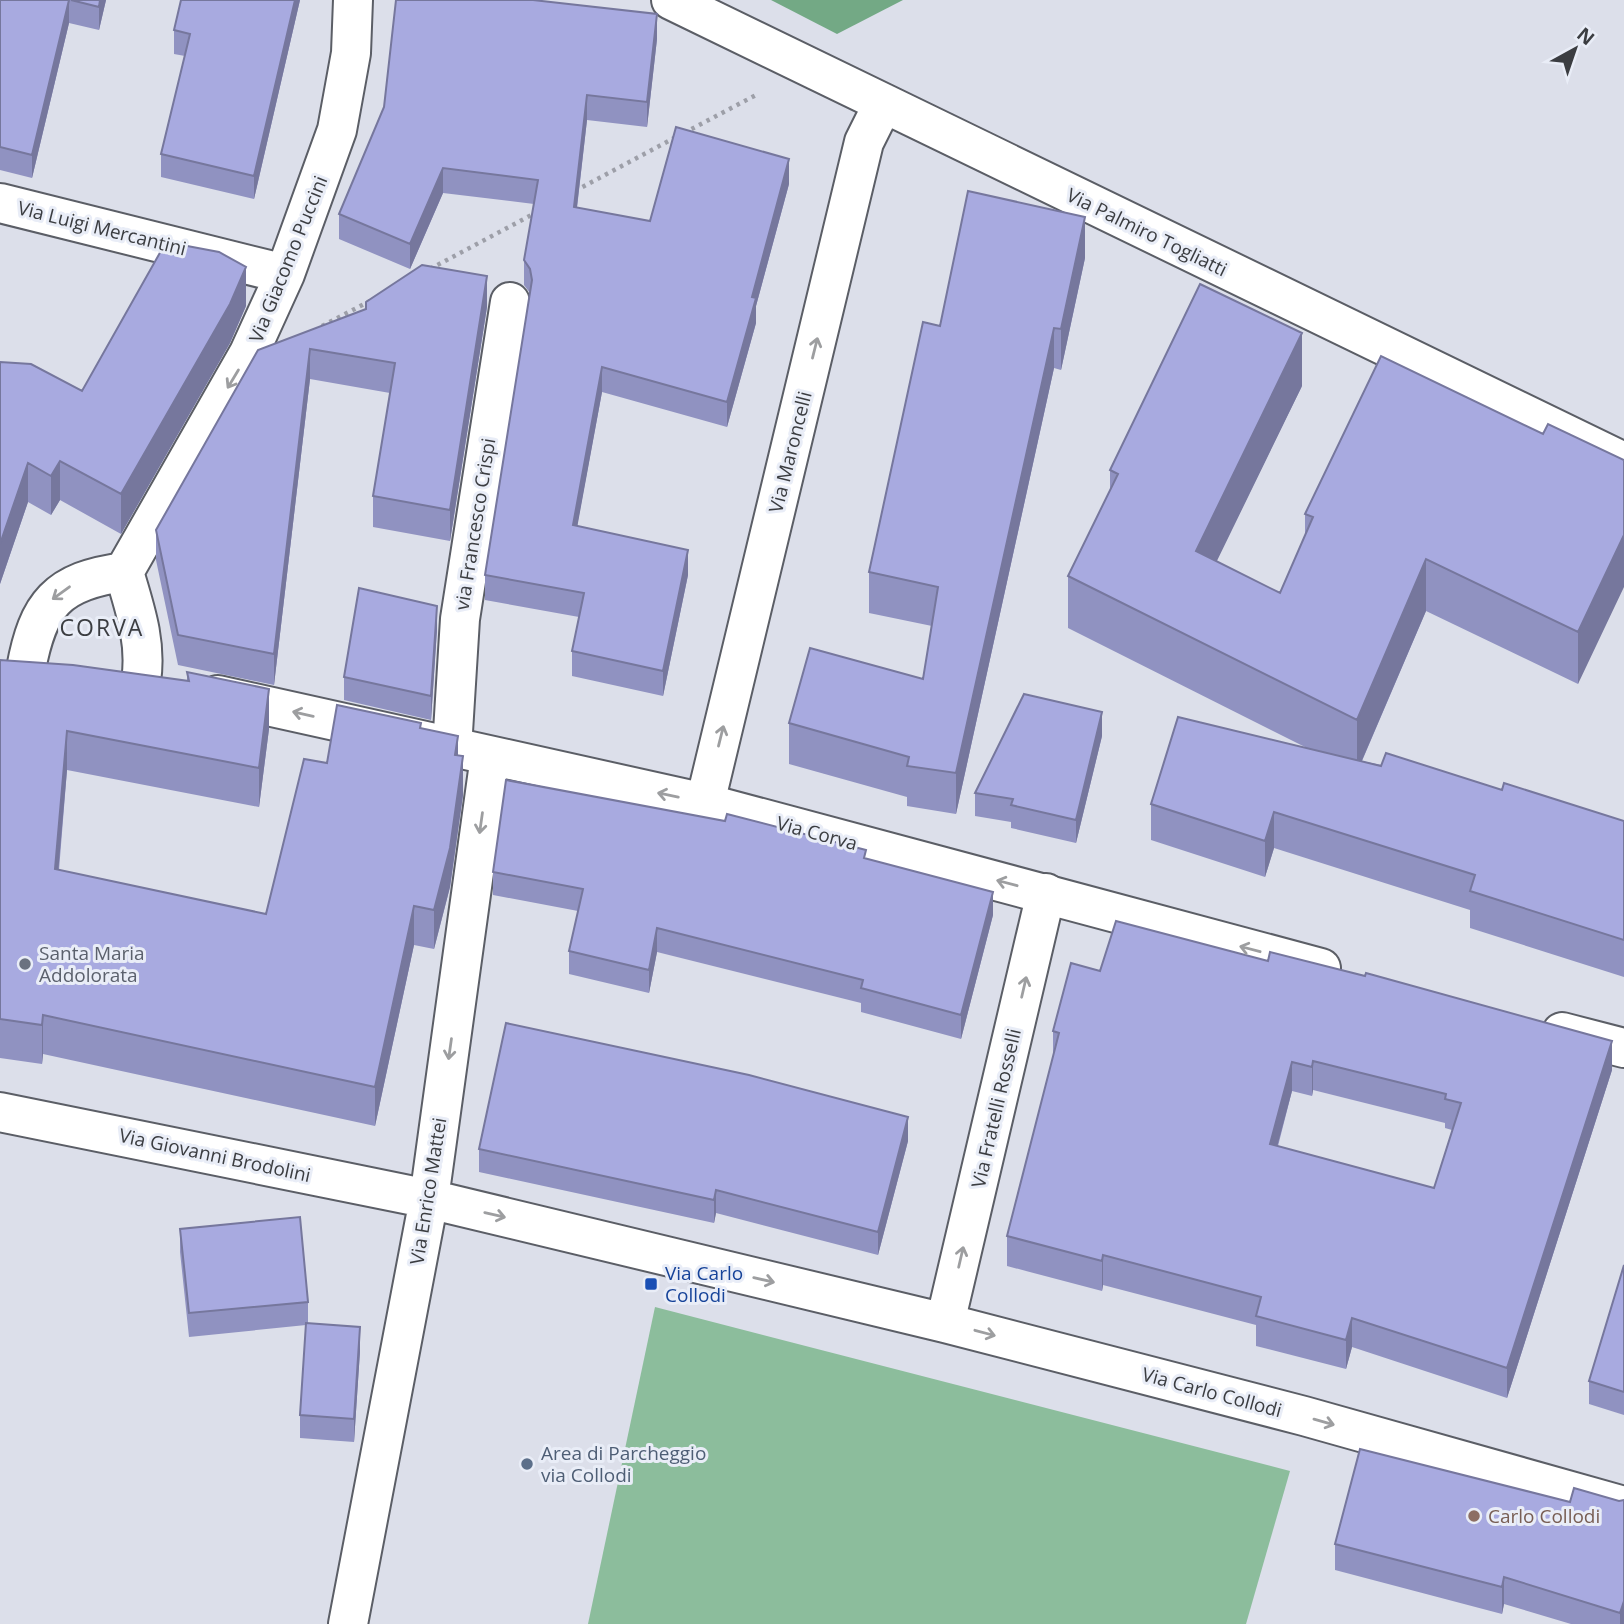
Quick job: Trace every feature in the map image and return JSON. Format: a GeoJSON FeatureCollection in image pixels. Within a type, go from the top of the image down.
{"type":"FeatureCollection","features":[{"type":"Feature","properties":{"kind":"street","name":"Via Giacomo Puccini"},"geometry":{"type":"LineString","coordinates":[[124,572],[249,353],[285,274],[337,130],[351,53],[353,0]]}},
{"type":"Feature","properties":{"kind":"street","name":"Via Palmiro Togliatti"},"geometry":{"type":"LineString","coordinates":[[671,0],[1624,462]]}},
{"type":"Feature","properties":{"kind":"street","name":"Via Maroncelli"},"geometry":{"type":"LineString","coordinates":[[705,803],[864,142],[883,104]]}},
{"type":"Feature","properties":{"kind":"street","name":"Via Luigi Mercantini"},"geometry":{"type":"LineString","coordinates":[[0,203],[285,274]]}},
{"type":"Feature","properties":{"kind":"street","name":"via Francesco Crispi"},"geometry":{"type":"LineString","coordinates":[[452,748],[460,619],[510,302]]}},
{"type":"Feature","properties":{"kind":"street"},"geometry":{"type":"LineString","coordinates":[[64,673],[13,668],[32,639],[50,601],[72,585],[96,576],[124,572],[141,627],[144,662],[141,681]]}},
{"type":"Feature","properties":{"kind":"street","name":"Via Corva"},"geometry":{"type":"LineString","coordinates":[[102,677],[205,692],[705,803],[1355,977]]}},
{"type":"Feature","properties":{"kind":"street","name":"Via Enrico Mattei"},"geometry":{"type":"LineString","coordinates":[[348,1624],[429,1199],[490,756]]}},
{"type":"Feature","properties":{"kind":"street","name":"Via Fratelli Rosselli"},"geometry":{"type":"LineString","coordinates":[[945,1323],[1046,893]]}},
{"type":"Feature","properties":{"kind":"street"},"geometry":{"type":"LineString","coordinates":[[1530,1023],[1624,1048]]}},
{"type":"Feature","properties":{"kind":"street","name":"Via Giovanni Brodolini"},"geometry":{"type":"LineString","coordinates":[[0,1112],[429,1199]]}},
{"type":"Feature","properties":{"kind":"street","name":"Via Carlo Collodi"},"geometry":{"type":"LineString","coordinates":[[429,1199],[945,1323],[1304,1416],[1624,1506]]}},
{"type":"Feature","properties":{"kind":"path"},"geometry":{"type":"LineString","coordinates":[[566,196],[760,92],[781,52]]}},
{"type":"Feature","properties":{"kind":"path"},"geometry":{"type":"LineString","coordinates":[[420,274],[542,209]]}},
{"type":"Feature","properties":{"kind":"path"},"geometry":{"type":"LineString","coordinates":[[249,353],[323,326],[372,300]]}},
{"type":"Feature","properties":{"kind":"green space"},"geometry":{"type":"Polygon","coordinates":[[[771,0],[903,0],[837,34],[771,0]]]}},
{"type":"Feature","properties":{"kind":"green space"},"geometry":{"type":"Polygon","coordinates":[[[655,1307],[1290,1471],[1246,1624],[588,1624],[655,1307]]]}},
{"type":"Feature","properties":{"kind":"building"},"geometry":{"type":"Polygon","coordinates":[[[0,0],[69,0],[32,155],[0,147],[0,0]]]}},
{"type":"Feature","properties":{"kind":"building"},"geometry":{"type":"Polygon","coordinates":[[[71,0],[100,0],[99,7],[71,0]]]}},
{"type":"Feature","properties":{"kind":"building"},"geometry":{"type":"Polygon","coordinates":[[[181,0],[295,0],[254,176],[161,154],[190,34],[174,30],[181,0]]]}},
{"type":"Feature","properties":{"kind":"building"},"geometry":{"type":"Polygon","coordinates":[[[396,0],[533,0],[657,14],[647,102],[587,95],[574,207],[650,221],[676,127],[789,159],[752,297],[756,298],[727,402],[602,367],[573,525],[688,550],[663,671],[572,651],[584,593],[485,575],[532,280],[530,269],[524,260],[538,180],[443,168],[410,244],[339,214],[384,107],[396,0]]]}},
{"type":"Feature","properties":{"kind":"building"},"geometry":{"type":"Polygon","coordinates":[[[968,191],[1085,217],[1061,329],[1054,328],[956,773],[907,766],[909,757],[789,723],[810,648],[923,679],[938,587],[869,572],[923,322],[940,326],[968,191]]]}},
{"type":"Feature","properties":{"kind":"building"},"geometry":{"type":"Polygon","coordinates":[[[166,242],[219,252],[246,267],[230,304],[121,494],[60,461],[51,476],[28,463],[0,544],[0,362],[31,364],[82,391],[166,242]]]}},
{"type":"Feature","properties":{"kind":"building"},"geometry":{"type":"Polygon","coordinates":[[[422,265],[487,276],[450,510],[373,496],[395,363],[310,349],[274,654],[178,635],[156,530],[258,350],[366,309],[366,302],[422,265]]]}},
{"type":"Feature","properties":{"kind":"building"},"geometry":{"type":"Polygon","coordinates":[[[1200,284],[1302,333],[1196,551],[1280,593],[1313,517],[1305,514],[1381,356],[1543,434],[1548,424],[1624,460],[1624,535],[1578,632],[1426,559],[1357,720],[1068,576],[1118,474],[1110,470],[1200,284]]]}},
{"type":"Feature","properties":{"kind":"building"},"geometry":{"type":"Polygon","coordinates":[[[359,588],[437,606],[431,696],[344,677],[359,588]]]}},
{"type":"Feature","properties":{"kind":"building"},"geometry":{"type":"Polygon","coordinates":[[[0,660],[73,665],[189,681],[187,672],[269,689],[259,768],[67,731],[55,869],[266,914],[304,759],[327,763],[337,705],[421,723],[420,728],[458,736],[455,755],[463,756],[450,848],[434,910],[414,906],[375,1087],[43,1015],[42,1025],[0,1019],[0,660]]]}},
{"type":"Feature","properties":{"kind":"building"},"geometry":{"type":"Polygon","coordinates":[[[1024,694],[1102,712],[1076,820],[1011,805],[1013,799],[975,793],[1024,694]]]}},
{"type":"Feature","properties":{"kind":"building"},"geometry":{"type":"Polygon","coordinates":[[[1178,717],[1381,766],[1386,753],[1502,790],[1504,783],[1624,821],[1624,940],[1470,891],[1475,875],[1274,812],[1265,841],[1151,804],[1178,717]]]}},
{"type":"Feature","properties":{"kind":"building"},"geometry":{"type":"Polygon","coordinates":[[[506,780],[725,821],[727,814],[866,850],[864,858],[993,892],[961,1015],[861,988],[863,980],[657,928],[649,970],[569,951],[583,889],[493,872],[506,780]]]}},
{"type":"Feature","properties":{"kind":"building"},"geometry":{"type":"Polygon","coordinates":[[[1116,921],[1268,961],[1270,952],[1365,976],[1366,973],[1612,1041],[1507,1368],[1352,1318],[1346,1340],[1256,1316],[1261,1297],[1103,1255],[1102,1261],[1007,1236],[1059,1033],[1053,1031],[1071,963],[1100,971],[1116,921]],[[1313,1061],[1312,1067],[1292,1062],[1270,1144],[1434,1188],[1461,1103],[1445,1099],[1446,1094],[1313,1061]]]}},
{"type":"Feature","properties":{"kind":"building"},"geometry":{"type":"Polygon","coordinates":[[[506,1023],[749,1075],[908,1117],[878,1232],[716,1190],[714,1200],[479,1149],[506,1023]]]}},
{"type":"Feature","properties":{"kind":"building"},"geometry":{"type":"Polygon","coordinates":[[[300,1217],[308,1302],[189,1313],[180,1229],[300,1217]]]}},
{"type":"Feature","properties":{"kind":"building"},"geometry":{"type":"Polygon","coordinates":[[[1624,1265],[1624,1392],[1589,1381],[1624,1265]]]}},
{"type":"Feature","properties":{"kind":"building"},"geometry":{"type":"Polygon","coordinates":[[[306,1323],[360,1327],[354,1419],[300,1415],[306,1323]]]}},
{"type":"Feature","properties":{"kind":"building"},"geometry":{"type":"Polygon","coordinates":[[[1360,1449],[1570,1502],[1574,1488],[1619,1501],[1624,1500],[1624,1601],[1620,1613],[1504,1577],[1502,1587],[1335,1544],[1360,1449]]]}},
{"type":"Feature","properties":{"kind":"place","name":"Santa Maria Addolorata"},"geometry":{"type":"Point","coordinates":[25,964]}},
{"type":"Feature","properties":{"kind":"place","name":"Via Carlo Collodi"},"geometry":{"type":"Point","coordinates":[651,1284]}},
{"type":"Feature","properties":{"kind":"place","name":"Area di Parcheggio via Collodi"},"geometry":{"type":"Point","coordinates":[527,1464]}},
{"type":"Feature","properties":{"kind":"place","name":"Carlo Collodi"},"geometry":{"type":"Point","coordinates":[1474,1516]}},
{"type":"Feature","properties":{"kind":"district","name":"CORVA"},"geometry":{"type":"Point","coordinates":[102,627]}}]}
